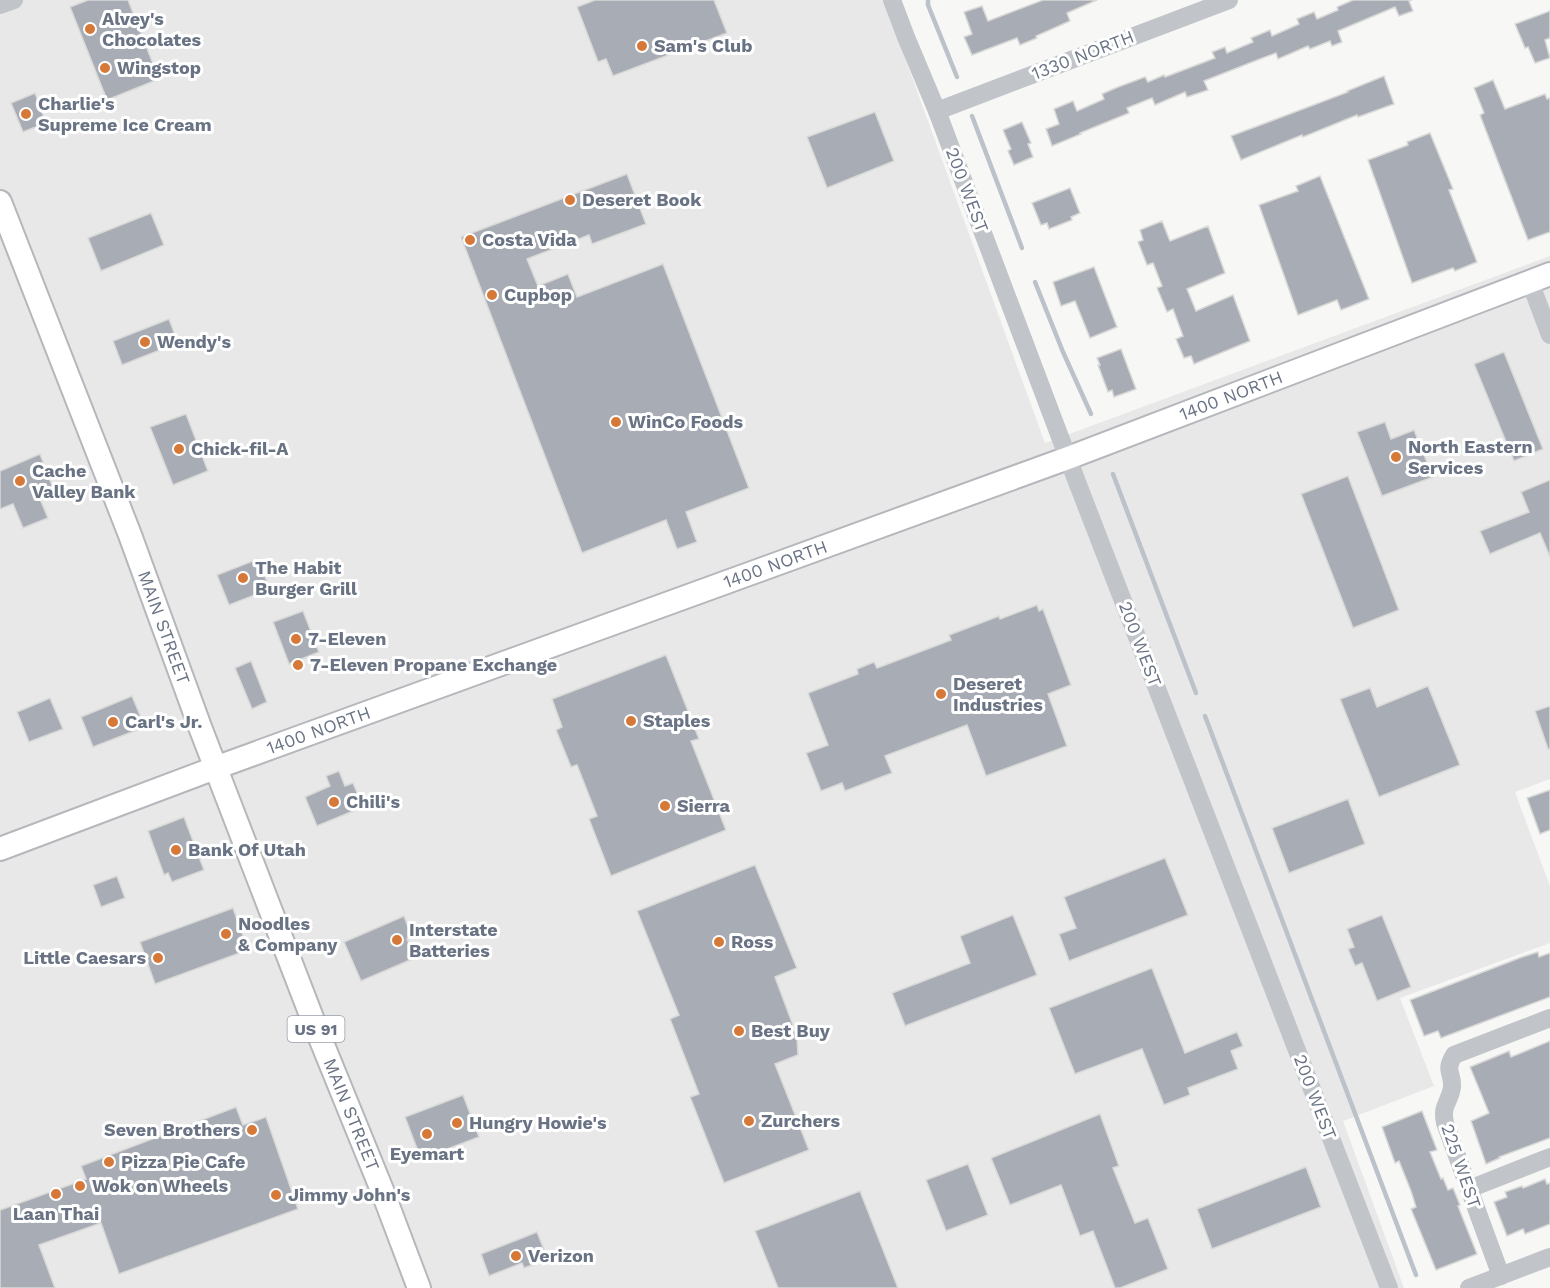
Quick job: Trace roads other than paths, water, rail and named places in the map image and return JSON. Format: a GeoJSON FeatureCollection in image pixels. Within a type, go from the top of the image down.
{"type":"FeatureCollection","features":[{"type":"Feature","properties":{"kind":"main road","name":"MAIN STREET"},"geometry":{"type":"LineString","coordinates":[[0,202],[126,525],[215,768],[419,1288]]}},
{"type":"Feature","properties":{"kind":"main road","name":"1400 NORTH"},"geometry":{"type":"LineString","coordinates":[[0,849],[215,768],[1068,458],[1540,278]]}},
{"type":"Feature","properties":{"kind":"street"},"geometry":{"type":"LineString","coordinates":[[0,5],[14,0]]}},
{"type":"Feature","properties":{"kind":"street","name":"200 WEST"},"geometry":{"type":"LineString","coordinates":[[892,0],[937,111],[1068,458],[1389,1288]]}},
{"type":"Feature","properties":{"kind":"street","name":"1330 NORTH"},"geometry":{"type":"LineString","coordinates":[[937,111],[1229,0]]}},
{"type":"Feature","properties":{"kind":"street"},"geometry":{"type":"LineString","coordinates":[[1540,278],[1550,335]]}},
{"type":"Feature","properties":{"kind":"street","name":"225 WEST"},"geometry":{"type":"LineString","coordinates":[[1501,1276],[1445,1124],[1443,1114],[1452,1084],[1449,1063],[1454,1055],[1550,1018]]}},
{"type":"Feature","properties":{"kind":"street"},"geometry":{"type":"LineString","coordinates":[[1469,1189],[1550,1157]]}},
{"type":"Feature","properties":{"kind":"street"},"geometry":{"type":"LineString","coordinates":[[1469,1288],[1550,1257]]}},
{"type":"Feature","properties":{"kind":"waterway"},"geometry":{"type":"LineString","coordinates":[[928,0],[957,77]]}},
{"type":"Feature","properties":{"kind":"waterway"},"geometry":{"type":"LineString","coordinates":[[972,116],[1022,248]]}},
{"type":"Feature","properties":{"kind":"waterway"},"geometry":{"type":"LineString","coordinates":[[1035,282],[1091,414]]}},
{"type":"Feature","properties":{"kind":"waterway"},"geometry":{"type":"LineString","coordinates":[[1113,474],[1196,693]]}},
{"type":"Feature","properties":{"kind":"waterway"},"geometry":{"type":"LineString","coordinates":[[1205,716],[1416,1275]]}},
{"type":"Feature","properties":{"kind":"place","name":"Alvey's Chocolates"},"geometry":{"type":"Point","coordinates":[90,29]}},
{"type":"Feature","properties":{"kind":"place","name":"Sam's Club"},"geometry":{"type":"Point","coordinates":[642,46]}},
{"type":"Feature","properties":{"kind":"place","name":"Wingstop"},"geometry":{"type":"Point","coordinates":[105,68]}},
{"type":"Feature","properties":{"kind":"place","name":"Charlie's Supreme Ice Cream"},"geometry":{"type":"Point","coordinates":[26,114]}},
{"type":"Feature","properties":{"kind":"place","name":"Deseret Book"},"geometry":{"type":"Point","coordinates":[570,200]}},
{"type":"Feature","properties":{"kind":"place","name":"Costa Vida"},"geometry":{"type":"Point","coordinates":[470,240]}},
{"type":"Feature","properties":{"kind":"place","name":"Cupbop"},"geometry":{"type":"Point","coordinates":[492,295]}},
{"type":"Feature","properties":{"kind":"place","name":"Wendy's"},"geometry":{"type":"Point","coordinates":[145,342]}},
{"type":"Feature","properties":{"kind":"place","name":"WinCo Foods"},"geometry":{"type":"Point","coordinates":[616,422]}},
{"type":"Feature","properties":{"kind":"place","name":"Chick-fil-A"},"geometry":{"type":"Point","coordinates":[179,449]}},
{"type":"Feature","properties":{"kind":"place","name":"North Eastern Services"},"geometry":{"type":"Point","coordinates":[1396,457]}},
{"type":"Feature","properties":{"kind":"place","name":"Cache Valley Bank"},"geometry":{"type":"Point","coordinates":[20,481]}},
{"type":"Feature","properties":{"kind":"place","name":"The Habit Burger Grill"},"geometry":{"type":"Point","coordinates":[243,578]}},
{"type":"Feature","properties":{"kind":"place","name":"7-Eleven"},"geometry":{"type":"Point","coordinates":[296,639]}},
{"type":"Feature","properties":{"kind":"place","name":"7-Eleven Propane Exchange"},"geometry":{"type":"Point","coordinates":[298,665]}},
{"type":"Feature","properties":{"kind":"place","name":"Deseret Industries"},"geometry":{"type":"Point","coordinates":[941,694]}},
{"type":"Feature","properties":{"kind":"place","name":"Staples"},"geometry":{"type":"Point","coordinates":[631,721]}},
{"type":"Feature","properties":{"kind":"place","name":"Carl's Jr."},"geometry":{"type":"Point","coordinates":[113,722]}},
{"type":"Feature","properties":{"kind":"place","name":"Chili's"},"geometry":{"type":"Point","coordinates":[334,802]}},
{"type":"Feature","properties":{"kind":"place","name":"Sierra"},"geometry":{"type":"Point","coordinates":[665,806]}},
{"type":"Feature","properties":{"kind":"place","name":"Bank Of Utah"},"geometry":{"type":"Point","coordinates":[176,850]}},
{"type":"Feature","properties":{"kind":"place","name":"Noodles & Company"},"geometry":{"type":"Point","coordinates":[226,934]}},
{"type":"Feature","properties":{"kind":"place","name":"Interstate Batteries"},"geometry":{"type":"Point","coordinates":[397,940]}},
{"type":"Feature","properties":{"kind":"place","name":"Ross"},"geometry":{"type":"Point","coordinates":[719,942]}},
{"type":"Feature","properties":{"kind":"place","name":"Little Caesars"},"geometry":{"type":"Point","coordinates":[158,958]}},
{"type":"Feature","properties":{"kind":"place","name":"Best Buy"},"geometry":{"type":"Point","coordinates":[739,1031]}},
{"type":"Feature","properties":{"kind":"place","name":"Zurchers"},"geometry":{"type":"Point","coordinates":[749,1121]}},
{"type":"Feature","properties":{"kind":"place","name":"Hungry Howie's"},"geometry":{"type":"Point","coordinates":[457,1123]}},
{"type":"Feature","properties":{"kind":"place","name":"Seven Brothers"},"geometry":{"type":"Point","coordinates":[252,1130]}},
{"type":"Feature","properties":{"kind":"place","name":"Eyemart"},"geometry":{"type":"Point","coordinates":[427,1134]}},
{"type":"Feature","properties":{"kind":"place","name":"Pizza Pie Cafe"},"geometry":{"type":"Point","coordinates":[109,1162]}},
{"type":"Feature","properties":{"kind":"place","name":"Wok on Wheels"},"geometry":{"type":"Point","coordinates":[80,1186]}},
{"type":"Feature","properties":{"kind":"place","name":"Laan Thai"},"geometry":{"type":"Point","coordinates":[56,1194]}},
{"type":"Feature","properties":{"kind":"place","name":"Jimmy John's"},"geometry":{"type":"Point","coordinates":[276,1195]}},
{"type":"Feature","properties":{"kind":"place","name":"Verizon"},"geometry":{"type":"Point","coordinates":[516,1256]}}]}
